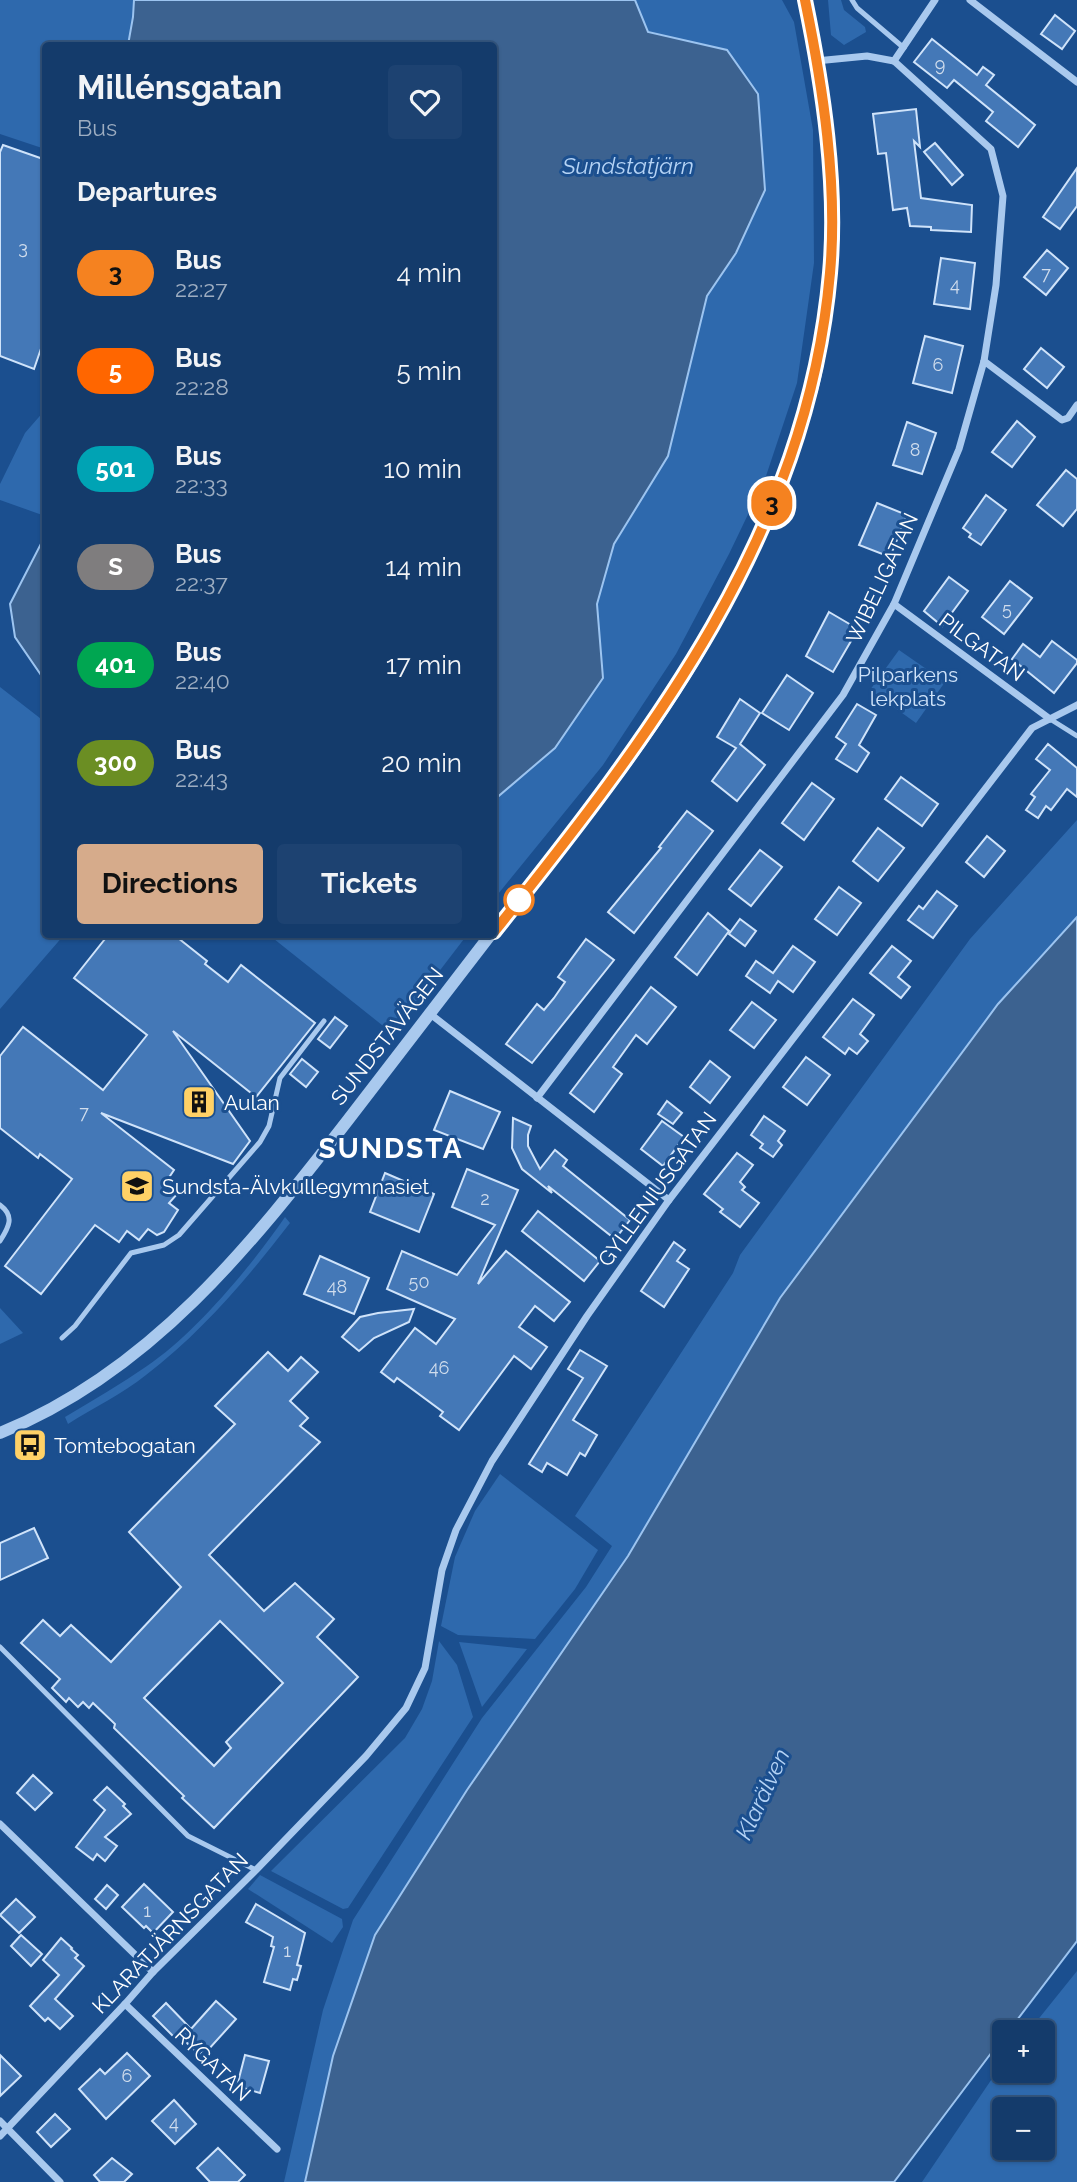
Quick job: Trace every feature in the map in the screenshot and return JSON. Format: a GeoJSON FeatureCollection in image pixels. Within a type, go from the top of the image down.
{"type":"FeatureCollection","features":[{"type":"Feature","properties":{"kind":"street","name":"SUNDSTAVÄGEN"},"geometry":{"type":"LineString","coordinates":[[497,927],[589,812],[675,691],[726,603],[761,533],[781,481],[814,380],[830,271],[828,150],[805,0]]}},
{"type":"Feature","properties":{"kind":"street"},"geometry":{"type":"LineString","coordinates":[[816,61],[867,57],[894,61],[935,0]]}},
{"type":"Feature","properties":{"kind":"street"},"geometry":{"type":"LineString","coordinates":[[970,0],[1077,82]]}},
{"type":"Feature","properties":{"kind":"street","name":"WIBELIGATAN"},"geometry":{"type":"LineString","coordinates":[[537,1098],[843,695],[894,604],[959,449],[984,360],[996,285],[1003,197],[991,149],[894,61]]}},
{"type":"Feature","properties":{"kind":"street"},"geometry":{"type":"LineString","coordinates":[[984,360],[1062,420],[1068,418],[1077,405]]}},
{"type":"Feature","properties":{"kind":"street","name":"PILGATAN"},"geometry":{"type":"LineString","coordinates":[[894,604],[1051,719]]}},
{"type":"Feature","properties":{"kind":"street","name":"GYLLENIUSGATAN"},"geometry":{"type":"LineString","coordinates":[[366,1756],[406,1708],[425,1668],[442,1570],[456,1530],[479,1484],[587,1316],[669,1200],[1032,728],[1077,705]]}},
{"type":"Feature","properties":{"kind":"street","name":"SUNDSTAVÄGEN"},"geometry":{"type":"LineString","coordinates":[[0,1433],[48,1411],[129,1359],[170,1326],[238,1256],[282,1203],[488,938]]}},
{"type":"Feature","properties":{"kind":"street"},"geometry":{"type":"LineString","coordinates":[[429,1013],[669,1200]]}},
{"type":"Feature","properties":{"kind":"street","name":"KLARATJÄRNSGATAN"},"geometry":{"type":"LineString","coordinates":[[0,2136],[153,1972],[366,1756]]}},
{"type":"Feature","properties":{"kind":"street"},"geometry":{"type":"LineString","coordinates":[[0,1824],[153,1972]]}},
{"type":"Feature","properties":{"kind":"street","name":"RYGATAN"},"geometry":{"type":"LineString","coordinates":[[125,2004],[277,2149]]}},
{"type":"Feature","properties":{"kind":"street"},"geometry":{"type":"LineString","coordinates":[[0,2121],[60,2182]]}},
{"type":"Feature","properties":{"kind":"lane"},"geometry":{"type":"LineString","coordinates":[[852,0],[857,8],[904,48]]}},
{"type":"Feature","properties":{"kind":"lane"},"geometry":{"type":"LineString","coordinates":[[1051,719],[1077,736]]}},
{"type":"Feature","properties":{"kind":"lane"},"geometry":{"type":"LineString","coordinates":[[62,1338],[75,1326],[131,1253],[164,1245],[179,1235],[260,1142],[269,1126],[280,1078],[324,1021]]}},
{"type":"Feature","properties":{"kind":"lane"},"geometry":{"type":"LineString","coordinates":[[0,1205],[10,1219],[8,1229],[0,1241]]}},
{"type":"Feature","properties":{"kind":"lane"},"geometry":{"type":"LineString","coordinates":[[0,1647],[188,1836],[256,1870]]}},
{"type":"Feature","properties":{"kind":"green space"},"geometry":{"type":"Polygon","coordinates":[[[0,0],[134,0],[129,42],[42,42],[42,148],[0,134],[0,0]]]}},
{"type":"Feature","properties":{"kind":"green space"},"geometry":{"type":"Polygon","coordinates":[[[635,0],[782,0],[794,22],[813,130],[814,263],[797,383],[765,479],[676,654],[603,765],[497,895],[497,797],[603,678],[597,604],[614,544],[668,456],[707,296],[736,253],[765,190],[758,94],[726,50],[648,32],[635,0]]]}},
{"type":"Feature","properties":{"kind":"green space"},"geometry":{"type":"Polygon","coordinates":[[[828,0],[841,0],[844,10],[865,27],[866,32],[844,45],[831,35],[828,0]]]}},
{"type":"Feature","properties":{"kind":"green space"},"geometry":{"type":"Polygon","coordinates":[[[42,413],[42,515],[0,500],[0,484],[25,433],[42,413]]]}},
{"type":"Feature","properties":{"kind":"green space","name":"Pilparkens lekplats"},"geometry":{"type":"Polygon","coordinates":[[[899,650],[945,682],[916,723],[870,690],[899,650]]]}},
{"type":"Feature","properties":{"kind":"green space"},"geometry":{"type":"Polygon","coordinates":[[[0,687],[42,720],[42,938],[61,938],[0,1009],[0,687]]]}},
{"type":"Feature","properties":{"kind":"green space"},"geometry":{"type":"Polygon","coordinates":[[[1077,820],[1077,917],[998,1004],[780,1298],[628,1556],[467,1790],[375,1935],[333,2056],[305,2182],[284,2182],[323,2010],[353,1920],[482,1718],[586,1587],[612,1546],[575,1516],[733,1273],[740,1255],[970,939],[1077,820]]]}},
{"type":"Feature","properties":{"kind":"green space"},"geometry":{"type":"Polygon","coordinates":[[[273,938],[465,938],[392,1033],[273,938]]]}},
{"type":"Feature","properties":{"kind":"green space"},"geometry":{"type":"Polygon","coordinates":[[[285,1217],[290,1223],[274,1244],[223,1304],[186,1341],[137,1382],[68,1424],[65,1417],[147,1366],[185,1336],[240,1277],[285,1217]]]}},
{"type":"Feature","properties":{"kind":"green space"},"geometry":{"type":"Polygon","coordinates":[[[0,1308],[23,1333],[0,1344],[0,1308]]]}},
{"type":"Feature","properties":{"kind":"green space"},"geometry":{"type":"Polygon","coordinates":[[[500,1474],[598,1550],[575,1589],[535,1639],[458,1635],[441,1626],[455,1557],[475,1511],[500,1474]]]}},
{"type":"Feature","properties":{"kind":"green space"},"geometry":{"type":"Polygon","coordinates":[[[439,1641],[457,1665],[473,1717],[348,1908],[343,1909],[271,1871],[405,1738],[422,1709],[432,1681],[439,1641]]]}},
{"type":"Feature","properties":{"kind":"green space"},"geometry":{"type":"Polygon","coordinates":[[[459,1642],[527,1649],[482,1707],[459,1642]]]}},
{"type":"Feature","properties":{"kind":"green space"},"geometry":{"type":"Polygon","coordinates":[[[260,1875],[342,1919],[343,1927],[332,1943],[248,1889],[260,1875]]]}},
{"type":"Feature","properties":{"kind":"green space"},"geometry":{"type":"Polygon","coordinates":[[[1077,1971],[1077,2182],[922,2182],[992,2079],[992,2083],[1055,2083],[1055,2020],[1038,2020],[1077,1971]]]}},
{"type":"Feature","properties":{"kind":"water","name":"Sundstatjärn"},"geometry":{"type":"Polygon","coordinates":[[[134,0],[635,0],[648,32],[727,50],[758,94],[765,190],[736,253],[707,296],[668,456],[614,544],[597,604],[603,678],[555,748],[497,797],[497,42],[129,42],[134,0]]]}},
{"type":"Feature","properties":{"kind":"water"},"geometry":{"type":"Polygon","coordinates":[[[42,542],[42,676],[15,637],[10,604],[42,542]]]}},
{"type":"Feature","properties":{"kind":"water","name":"Klarälven"},"geometry":{"type":"Polygon","coordinates":[[[1077,917],[1077,1941],[1017,2020],[992,2020],[992,2052],[894,2182],[305,2182],[333,2056],[375,1935],[467,1790],[628,1556],[780,1298],[998,1004],[1077,917]]]}},
{"type":"Feature","properties":{"kind":"building"},"geometry":{"type":"Polygon","coordinates":[[[1055,15],[1075,31],[1062,49],[1041,34],[1055,15]]]}},
{"type":"Feature","properties":{"kind":"building"},"geometry":{"type":"Polygon","coordinates":[[[932,39],[977,75],[983,67],[994,75],[986,85],[1035,125],[1018,147],[986,121],[993,112],[954,80],[947,88],[914,62],[932,39]]]}},
{"type":"Feature","properties":{"kind":"building"},"geometry":{"type":"Polygon","coordinates":[[[916,109],[920,147],[914,141],[921,198],[972,205],[971,232],[910,226],[907,208],[893,210],[886,153],[878,154],[873,114],[916,109]]]}},
{"type":"Feature","properties":{"kind":"building"},"geometry":{"type":"Polygon","coordinates":[[[935,143],[963,175],[952,185],[924,152],[935,143]]]}},
{"type":"Feature","properties":{"kind":"building"},"geometry":{"type":"Polygon","coordinates":[[[3,145],[42,159],[42,346],[34,369],[0,356],[0,152],[3,145]]]}},
{"type":"Feature","properties":{"kind":"building"},"geometry":{"type":"Polygon","coordinates":[[[1077,168],[1077,206],[1060,229],[1043,217],[1077,168]]]}},
{"type":"Feature","properties":{"kind":"building"},"geometry":{"type":"Polygon","coordinates":[[[1047,250],[1068,268],[1046,295],[1024,277],[1047,250]]]}},
{"type":"Feature","properties":{"kind":"building"},"geometry":{"type":"Polygon","coordinates":[[[941,258],[975,263],[970,309],[934,304],[941,258]]]}},
{"type":"Feature","properties":{"kind":"building"},"geometry":{"type":"Polygon","coordinates":[[[925,336],[963,346],[952,393],[913,383],[925,336]]]}},
{"type":"Feature","properties":{"kind":"building"},"geometry":{"type":"Polygon","coordinates":[[[1041,348],[1064,367],[1047,388],[1024,369],[1041,348]]]}},
{"type":"Feature","properties":{"kind":"building"},"geometry":{"type":"Polygon","coordinates":[[[1017,421],[1035,437],[1012,467],[992,452],[1017,421]]]}},
{"type":"Feature","properties":{"kind":"building"},"geometry":{"type":"Polygon","coordinates":[[[907,422],[936,433],[922,474],[893,465],[907,422]]]}},
{"type":"Feature","properties":{"kind":"building"},"geometry":{"type":"Polygon","coordinates":[[[1066,470],[1077,479],[1077,509],[1063,526],[1037,505],[1066,470]]]}},
{"type":"Feature","properties":{"kind":"building"},"geometry":{"type":"Polygon","coordinates":[[[986,495],[1006,510],[981,545],[969,537],[971,534],[963,528],[986,495]]]}},
{"type":"Feature","properties":{"kind":"building"},"geometry":{"type":"Polygon","coordinates":[[[877,503],[907,515],[890,557],[859,545],[877,503]]]}},
{"type":"Feature","properties":{"kind":"building"},"geometry":{"type":"Polygon","coordinates":[[[949,577],[968,591],[942,626],[924,611],[949,577]]]}},
{"type":"Feature","properties":{"kind":"building"},"geometry":{"type":"Polygon","coordinates":[[[1010,581],[1032,598],[1004,634],[982,617],[1010,581]]]}},
{"type":"Feature","properties":{"kind":"building"},"geometry":{"type":"Polygon","coordinates":[[[829,612],[858,629],[833,672],[806,656],[829,612]]]}},
{"type":"Feature","properties":{"kind":"building"},"geometry":{"type":"Polygon","coordinates":[[[1052,641],[1077,660],[1054,693],[1012,659],[1023,644],[1040,657],[1052,641]]]}},
{"type":"Feature","properties":{"kind":"building"},"geometry":{"type":"Polygon","coordinates":[[[787,675],[813,693],[789,730],[762,713],[787,675]]]}},
{"type":"Feature","properties":{"kind":"building"},"geometry":{"type":"Polygon","coordinates":[[[740,699],[760,713],[740,744],[765,765],[737,801],[712,781],[736,748],[717,737],[740,699]]]}},
{"type":"Feature","properties":{"kind":"building"},"geometry":{"type":"Polygon","coordinates":[[[857,704],[876,715],[859,745],[869,753],[857,772],[836,759],[846,744],[836,737],[857,704]]]}},
{"type":"Feature","properties":{"kind":"building"},"geometry":{"type":"Polygon","coordinates":[[[1048,744],[1077,768],[1077,797],[1067,789],[1051,810],[1046,806],[1038,818],[1026,810],[1035,797],[1031,794],[1050,770],[1036,759],[1048,744]]]}},
{"type":"Feature","properties":{"kind":"building"},"geometry":{"type":"Polygon","coordinates":[[[901,777],[938,804],[922,826],[885,799],[901,777]]]}},
{"type":"Feature","properties":{"kind":"building"},"geometry":{"type":"Polygon","coordinates":[[[812,783],[834,799],[804,840],[782,823],[812,783]]]}},
{"type":"Feature","properties":{"kind":"building"},"geometry":{"type":"Polygon","coordinates":[[[687,811],[713,831],[634,933],[608,912],[661,848],[659,847],[687,811]]]}},
{"type":"Feature","properties":{"kind":"building"},"geometry":{"type":"Polygon","coordinates":[[[878,828],[904,848],[878,881],[853,861],[878,828]]]}},
{"type":"Feature","properties":{"kind":"building"},"geometry":{"type":"Polygon","coordinates":[[[987,836],[1005,851],[984,877],[966,862],[987,836]]]}},
{"type":"Feature","properties":{"kind":"building"},"geometry":{"type":"Polygon","coordinates":[[[760,850],[782,867],[751,906],[729,889],[760,850]]]}},
{"type":"Feature","properties":{"kind":"building"},"geometry":{"type":"Polygon","coordinates":[[[839,887],[861,903],[837,935],[815,919],[839,887]]]}},
{"type":"Feature","properties":{"kind":"building"},"geometry":{"type":"Polygon","coordinates":[[[937,891],[957,906],[933,938],[908,920],[919,906],[923,909],[937,891]]]}},
{"type":"Feature","properties":{"kind":"building"},"geometry":{"type":"Polygon","coordinates":[[[708,913],[729,931],[697,975],[675,957],[708,913]]]}},
{"type":"Feature","properties":{"kind":"building"},"geometry":{"type":"Polygon","coordinates":[[[740,919],[756,931],[745,946],[729,934],[740,919]]]}},
{"type":"Feature","properties":{"kind":"building","name":"Sundsta-Älvkullegymnasiet"},"geometry":{"type":"Polygon","coordinates":[[[106,938],[178,938],[228,982],[241,965],[315,1023],[256,1097],[173,1031],[250,1141],[233,1164],[101,1113],[174,1170],[166,1182],[179,1192],[169,1203],[178,1210],[164,1232],[157,1235],[148,1229],[139,1240],[127,1231],[119,1242],[95,1225],[41,1294],[5,1266],[72,1179],[40,1154],[38,1158],[0,1128],[0,1056],[23,1027],[103,1090],[147,1035],[74,978],[106,938]]]}},
{"type":"Feature","properties":{"kind":"building"},"geometry":{"type":"Polygon","coordinates":[[[586,939],[614,960],[532,1063],[506,1044],[537,1004],[544,1010],[554,998],[565,982],[558,977],[586,939]]]}},
{"type":"Feature","properties":{"kind":"building"},"geometry":{"type":"Polygon","coordinates":[[[793,946],[815,962],[793,992],[778,981],[770,993],[746,976],[756,961],[773,973],[793,946]]]}},
{"type":"Feature","properties":{"kind":"building"},"geometry":{"type":"Polygon","coordinates":[[[892,946],[911,961],[898,977],[910,987],[901,998],[870,973],[892,946]]]}},
{"type":"Feature","properties":{"kind":"building"},"geometry":{"type":"Polygon","coordinates":[[[651,987],[676,1007],[647,1044],[636,1035],[613,1067],[622,1074],[594,1112],[570,1093],[651,987]]]}},
{"type":"Feature","properties":{"kind":"building"},"geometry":{"type":"Polygon","coordinates":[[[853,999],[874,1015],[860,1034],[868,1041],[857,1054],[849,1048],[845,1054],[823,1037],[853,999]]]}},
{"type":"Feature","properties":{"kind":"building"},"geometry":{"type":"Polygon","coordinates":[[[752,1002],[776,1020],[754,1048],[730,1030],[752,1002]]]}},
{"type":"Feature","properties":{"kind":"building"},"geometry":{"type":"Polygon","coordinates":[[[335,1017],[347,1026],[330,1048],[318,1039],[335,1017]]]}},
{"type":"Feature","properties":{"kind":"building"},"geometry":{"type":"Polygon","coordinates":[[[806,1057],[830,1075],[807,1105],[783,1087],[806,1057]]]}},
{"type":"Feature","properties":{"kind":"building"},"geometry":{"type":"Polygon","coordinates":[[[302,1059],[318,1072],[306,1087],[290,1074],[302,1059]]]}},
{"type":"Feature","properties":{"kind":"building"},"geometry":{"type":"Polygon","coordinates":[[[710,1061],[730,1077],[710,1103],[690,1087],[710,1061]]]}},
{"type":"Feature","properties":{"kind":"building"},"geometry":{"type":"Polygon","coordinates":[[[450,1091],[500,1112],[483,1149],[434,1130],[450,1091]]]}},
{"type":"Feature","properties":{"kind":"building"},"geometry":{"type":"Polygon","coordinates":[[[667,1101],[682,1113],[673,1124],[658,1114],[667,1101]]]}},
{"type":"Feature","properties":{"kind":"building"},"geometry":{"type":"Polygon","coordinates":[[[764,1116],[785,1131],[778,1141],[782,1145],[773,1157],[760,1148],[763,1144],[751,1135],[764,1116]]]}},
{"type":"Feature","properties":{"kind":"building"},"geometry":{"type":"Polygon","coordinates":[[[513,1118],[531,1126],[528,1146],[540,1169],[555,1150],[567,1160],[563,1166],[630,1220],[615,1239],[522,1169],[512,1148],[513,1118]]]}},
{"type":"Feature","properties":{"kind":"building"},"geometry":{"type":"Polygon","coordinates":[[[662,1121],[684,1137],[663,1166],[641,1149],[662,1121]]]}},
{"type":"Feature","properties":{"kind":"building"},"geometry":{"type":"Polygon","coordinates":[[[737,1153],[753,1165],[740,1182],[745,1187],[742,1190],[759,1203],[740,1227],[720,1212],[723,1209],[704,1194],[737,1153]]]}},
{"type":"Feature","properties":{"kind":"building"},"geometry":{"type":"Polygon","coordinates":[[[467,1169],[518,1190],[478,1284],[506,1251],[570,1302],[554,1321],[535,1306],[519,1327],[547,1347],[531,1369],[514,1356],[459,1430],[440,1416],[443,1412],[397,1378],[394,1382],[381,1372],[415,1328],[436,1344],[455,1319],[387,1289],[402,1251],[457,1275],[495,1225],[452,1207],[467,1169]]]}},
{"type":"Feature","properties":{"kind":"building"},"geometry":{"type":"Polygon","coordinates":[[[385,1173],[434,1194],[419,1232],[370,1212],[385,1173]]]}},
{"type":"Feature","properties":{"kind":"building"},"geometry":{"type":"Polygon","coordinates":[[[538,1211],[600,1261],[584,1281],[522,1231],[538,1211]]]}},
{"type":"Feature","properties":{"kind":"building"},"geometry":{"type":"Polygon","coordinates":[[[674,1242],[685,1250],[677,1261],[689,1269],[664,1307],[641,1291],[674,1242]]]}},
{"type":"Feature","properties":{"kind":"building"},"geometry":{"type":"Polygon","coordinates":[[[320,1256],[369,1278],[354,1314],[304,1294],[320,1256]]]}},
{"type":"Feature","properties":{"kind":"building"},"geometry":{"type":"Polygon","coordinates":[[[414,1309],[409,1322],[374,1338],[359,1351],[342,1337],[360,1317],[414,1309]]]}},
{"type":"Feature","properties":{"kind":"building"},"geometry":{"type":"Polygon","coordinates":[[[580,1350],[607,1366],[573,1420],[597,1435],[585,1456],[580,1453],[567,1475],[547,1463],[542,1472],[529,1464],[583,1378],[568,1369],[580,1350]]]}},
{"type":"Feature","properties":{"kind":"building"},"geometry":{"type":"Polygon","coordinates":[[[268,1352],[288,1371],[301,1357],[318,1372],[290,1401],[308,1418],[300,1426],[320,1442],[209,1555],[264,1611],[295,1583],[334,1619],[317,1637],[358,1677],[214,1828],[114,1728],[115,1724],[93,1703],[89,1708],[83,1702],[78,1707],[69,1698],[66,1702],[52,1688],[60,1679],[21,1643],[43,1620],[60,1636],[71,1625],[111,1662],[181,1587],[129,1532],[235,1424],[215,1406],[268,1352]],[[220,1621],[144,1698],[214,1766],[231,1748],[226,1742],[283,1683],[220,1621]]]}},
{"type":"Feature","properties":{"kind":"building"},"geometry":{"type":"Polygon","coordinates":[[[34,1528],[48,1558],[0,1580],[0,1543],[34,1528]]]}},
{"type":"Feature","properties":{"kind":"building"},"geometry":{"type":"Polygon","coordinates":[[[33,1775],[52,1793],[35,1810],[17,1793],[33,1775]]]}},
{"type":"Feature","properties":{"kind":"building"},"geometry":{"type":"Polygon","coordinates":[[[107,1787],[125,1804],[123,1806],[131,1814],[105,1837],[117,1846],[105,1861],[97,1854],[93,1860],[76,1847],[105,1810],[94,1800],[107,1787]]]}},
{"type":"Feature","properties":{"kind":"building"},"geometry":{"type":"Polygon","coordinates":[[[144,1884],[173,1912],[153,1933],[122,1907],[144,1884]]]}},
{"type":"Feature","properties":{"kind":"building"},"geometry":{"type":"Polygon","coordinates":[[[107,1885],[118,1895],[106,1909],[95,1899],[107,1885]]]}},
{"type":"Feature","properties":{"kind":"building"},"geometry":{"type":"Polygon","coordinates":[[[16,1899],[35,1917],[19,1933],[0,1915],[16,1899]]]}},
{"type":"Feature","properties":{"kind":"building"},"geometry":{"type":"Polygon","coordinates":[[[256,1904],[305,1933],[297,1965],[301,1966],[297,1980],[293,1979],[290,1990],[264,1982],[274,1947],[271,1946],[273,1937],[246,1922],[256,1904]]]}},
{"type":"Feature","properties":{"kind":"building"},"geometry":{"type":"Polygon","coordinates":[[[21,1935],[42,1954],[31,1966],[11,1946],[21,1935]]]}},
{"type":"Feature","properties":{"kind":"building"},"geometry":{"type":"Polygon","coordinates":[[[61,1938],[78,1955],[75,1958],[84,1966],[55,1999],[73,2016],[60,2029],[48,2018],[45,2021],[30,2006],[59,1975],[43,1960],[61,1938]]]}},
{"type":"Feature","properties":{"kind":"building"},"geometry":{"type":"Polygon","coordinates":[[[216,2001],[236,2019],[208,2050],[205,2048],[199,2054],[177,2034],[174,2037],[153,2016],[166,2003],[191,2029],[216,2001]]]}},
{"type":"Feature","properties":{"kind":"building"},"geometry":{"type":"Polygon","coordinates":[[[127,2053],[150,2076],[106,2119],[79,2089],[100,2069],[105,2074],[127,2053]]]}},
{"type":"Feature","properties":{"kind":"building"},"geometry":{"type":"Polygon","coordinates":[[[0,2055],[21,2076],[0,2096],[0,2055]]]}},
{"type":"Feature","properties":{"kind":"building"},"geometry":{"type":"Polygon","coordinates":[[[245,2055],[269,2061],[260,2093],[237,2086],[245,2055]]]}},
{"type":"Feature","properties":{"kind":"building"},"geometry":{"type":"Polygon","coordinates":[[[174,2100],[196,2124],[175,2144],[152,2121],[174,2100]]]}},
{"type":"Feature","properties":{"kind":"building"},"geometry":{"type":"Polygon","coordinates":[[[55,2114],[70,2129],[51,2147],[37,2132],[55,2114]]]}},
{"type":"Feature","properties":{"kind":"building"},"geometry":{"type":"Polygon","coordinates":[[[218,2148],[245,2175],[238,2182],[210,2182],[197,2168],[218,2148]]]}},
{"type":"Feature","properties":{"kind":"building"},"geometry":{"type":"Polygon","coordinates":[[[112,2158],[132,2174],[124,2182],[100,2182],[94,2175],[112,2158]]]}},
{"type":"Feature","properties":{"kind":"bus line","name":"3"},"geometry":{"type":"LineString","coordinates":[[497,928],[589,812],[675,691],[714,626],[761,533],[797,436],[814,380],[830,271],[828,150],[805,0]]}},
{"type":"Feature","properties":{"kind":"place","name":"Aulan"},"geometry":{"type":"Point","coordinates":[199,1102]}},
{"type":"Feature","properties":{"kind":"place","name":"Sundsta-Älvkullegymnasiet"},"geometry":{"type":"Point","coordinates":[137,1186]}},
{"type":"Feature","properties":{"kind":"place","name":"Tomtebogatan"},"geometry":{"type":"Point","coordinates":[30,1445]}},
{"type":"Feature","properties":{"kind":"district","name":"SUNDSTA"},"geometry":{"type":"Point","coordinates":[391,1148]}}]}
